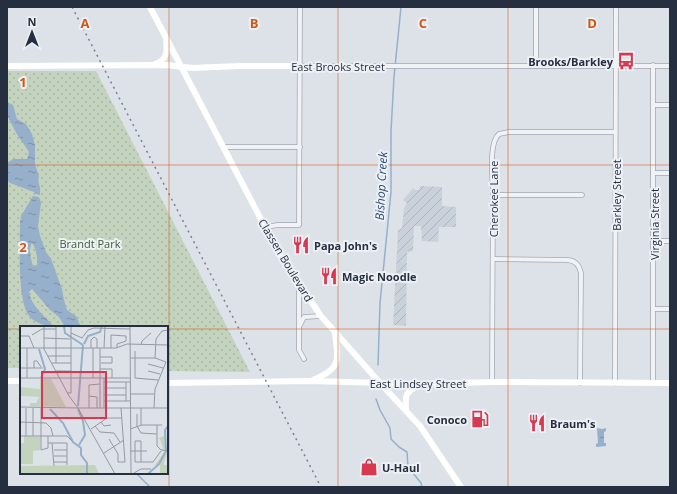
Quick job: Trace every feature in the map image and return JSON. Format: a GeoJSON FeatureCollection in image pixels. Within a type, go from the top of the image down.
{"type":"FeatureCollection","features":[{"type":"Feature","properties":{"kind":"street","name":"Classen Boulevard"},"geometry":{"type":"LineString","coordinates":[[150,7],[282,259],[321,316],[427,436],[461,487]]}},
{"type":"Feature","properties":{"kind":"street"},"geometry":{"type":"LineString","coordinates":[[265,227],[278,225],[299,226],[300,7]]}},
{"type":"Feature","properties":{"kind":"street"},"geometry":{"type":"LineString","coordinates":[[536,7],[536,66]]}},
{"type":"Feature","properties":{"kind":"street","name":"Barkley Street"},"geometry":{"type":"LineString","coordinates":[[614,383],[616,7]]}},
{"type":"Feature","properties":{"kind":"street"},"geometry":{"type":"LineString","coordinates":[[153,65],[160,62],[166,55],[165,36]]}},
{"type":"Feature","properties":{"kind":"street","name":"East Brooks Street"},"geometry":{"type":"LineString","coordinates":[[7,66],[153,65],[202,68],[239,66],[670,66]]}},
{"type":"Feature","properties":{"kind":"street","name":"Virginia Street"},"geometry":{"type":"LineString","coordinates":[[653,65],[653,383]]}},
{"type":"Feature","properties":{"kind":"street"},"geometry":{"type":"LineString","coordinates":[[191,85],[192,73],[195,70],[202,68]]}},
{"type":"Feature","properties":{"kind":"street"},"geometry":{"type":"LineString","coordinates":[[654,105],[670,105]]}},
{"type":"Feature","properties":{"kind":"street","name":"Cherokee Lane"},"geometry":{"type":"LineString","coordinates":[[492,382],[494,141],[499,134],[508,132],[615,132]]}},
{"type":"Feature","properties":{"kind":"street"},"geometry":{"type":"LineString","coordinates":[[223,147],[300,146]]}},
{"type":"Feature","properties":{"kind":"street"},"geometry":{"type":"LineString","coordinates":[[653,173],[670,173]]}},
{"type":"Feature","properties":{"kind":"street"},"geometry":{"type":"LineString","coordinates":[[493,195],[582,195]]}},
{"type":"Feature","properties":{"kind":"street"},"geometry":{"type":"LineString","coordinates":[[654,241],[670,241]]}},
{"type":"Feature","properties":{"kind":"street"},"geometry":{"type":"LineString","coordinates":[[493,259],[560,259],[576,262],[581,273],[580,383]]}},
{"type":"Feature","properties":{"kind":"street"},"geometry":{"type":"LineString","coordinates":[[299,284],[299,350],[304,359]]}},
{"type":"Feature","properties":{"kind":"street"},"geometry":{"type":"LineString","coordinates":[[653,309],[670,309]]}},
{"type":"Feature","properties":{"kind":"street"},"geometry":{"type":"LineString","coordinates":[[299,327],[301,320],[304,317],[321,316]]}},
{"type":"Feature","properties":{"kind":"street"},"geometry":{"type":"LineString","coordinates":[[310,381],[331,372],[336,363],[338,353],[335,333]]}},
{"type":"Feature","properties":{"kind":"street"},"geometry":{"type":"LineString","coordinates":[[7,381],[20,381]]}},
{"type":"Feature","properties":{"kind":"street","name":"East Lindsey Street"},"geometry":{"type":"LineString","coordinates":[[168,383],[267,383],[310,381],[422,384],[492,382],[670,383]]}},
{"type":"Feature","properties":{"kind":"street"},"geometry":{"type":"LineString","coordinates":[[406,411],[406,394],[410,390],[422,384]]}},
{"type":"Feature","properties":{"kind":"shaded area"},"geometry":{"type":"Polygon","coordinates":[[[420,186],[442,187],[442,206],[456,207],[456,227],[439,227],[438,242],[422,241],[421,226],[414,226],[413,251],[407,252],[406,326],[393,325],[398,231],[402,228],[404,208],[407,203],[403,200],[413,188],[415,190],[419,190],[420,186]]]}},
{"type":"Feature","properties":{"kind":"green space","name":"Brandt Park"},"geometry":{"type":"Polygon","coordinates":[[[7,71],[96,71],[250,372],[168,371],[168,326],[20,326],[20,368],[7,368],[7,71]]]}},
{"type":"Feature","properties":{"kind":"water"},"geometry":{"type":"Polygon","coordinates":[[[7,102],[13,105],[17,119],[26,124],[32,134],[35,145],[35,164],[39,176],[38,182],[40,187],[40,195],[10,183],[7,180],[7,163],[13,159],[27,159],[29,152],[15,131],[7,115],[7,102]]]}},
{"type":"Feature","properties":{"kind":"water"},"geometry":{"type":"Polygon","coordinates":[[[33,196],[39,197],[41,203],[38,226],[40,236],[46,252],[51,259],[62,289],[67,310],[76,316],[81,326],[64,326],[59,317],[50,310],[32,289],[29,292],[30,297],[39,311],[53,326],[40,324],[29,316],[25,308],[21,285],[21,216],[33,196]],[[32,243],[30,251],[33,266],[37,265],[36,254],[32,243]]]}},
{"type":"Feature","properties":{"kind":"water"},"geometry":{"type":"Polygon","coordinates":[[[597,428],[606,428],[606,431],[604,432],[604,443],[606,443],[606,446],[596,447],[596,444],[598,443],[597,428]]]}},
{"type":"Feature","properties":{"kind":"waterway","name":"Bishop Creek"},"geometry":{"type":"LineString","coordinates":[[378,365],[380,303],[391,192],[391,131],[394,77],[401,7]]}},
{"type":"Feature","properties":{"kind":"waterway","name":"Bishop Creek"},"geometry":{"type":"LineString","coordinates":[[376,399],[390,428],[391,439],[407,452],[408,467],[421,483],[422,487]]}},
{"type":"Feature","properties":{"kind":"waterway"},"geometry":{"type":"LineString","coordinates":[[137,474],[150,487]]}},
{"type":"Feature","properties":{"kind":"railway"},"geometry":{"type":"LineString","coordinates":[[72,7],[321,487]]}},
{"type":"Feature","properties":{"kind":"place","name":"Brooks/Barkley"},"geometry":{"type":"Point","coordinates":[626,61]}},
{"type":"Feature","properties":{"kind":"place","name":"Papa John's"},"geometry":{"type":"Point","coordinates":[301,245]}},
{"type":"Feature","properties":{"kind":"place","name":"Magic Noodle"},"geometry":{"type":"Point","coordinates":[329,276]}},
{"type":"Feature","properties":{"kind":"place","name":"Conoco"},"geometry":{"type":"Point","coordinates":[480,419]}},
{"type":"Feature","properties":{"kind":"place","name":"Braum's"},"geometry":{"type":"Point","coordinates":[537,423]}},
{"type":"Feature","properties":{"kind":"place","name":"U-Haul"},"geometry":{"type":"Point","coordinates":[369,467]}}]}
